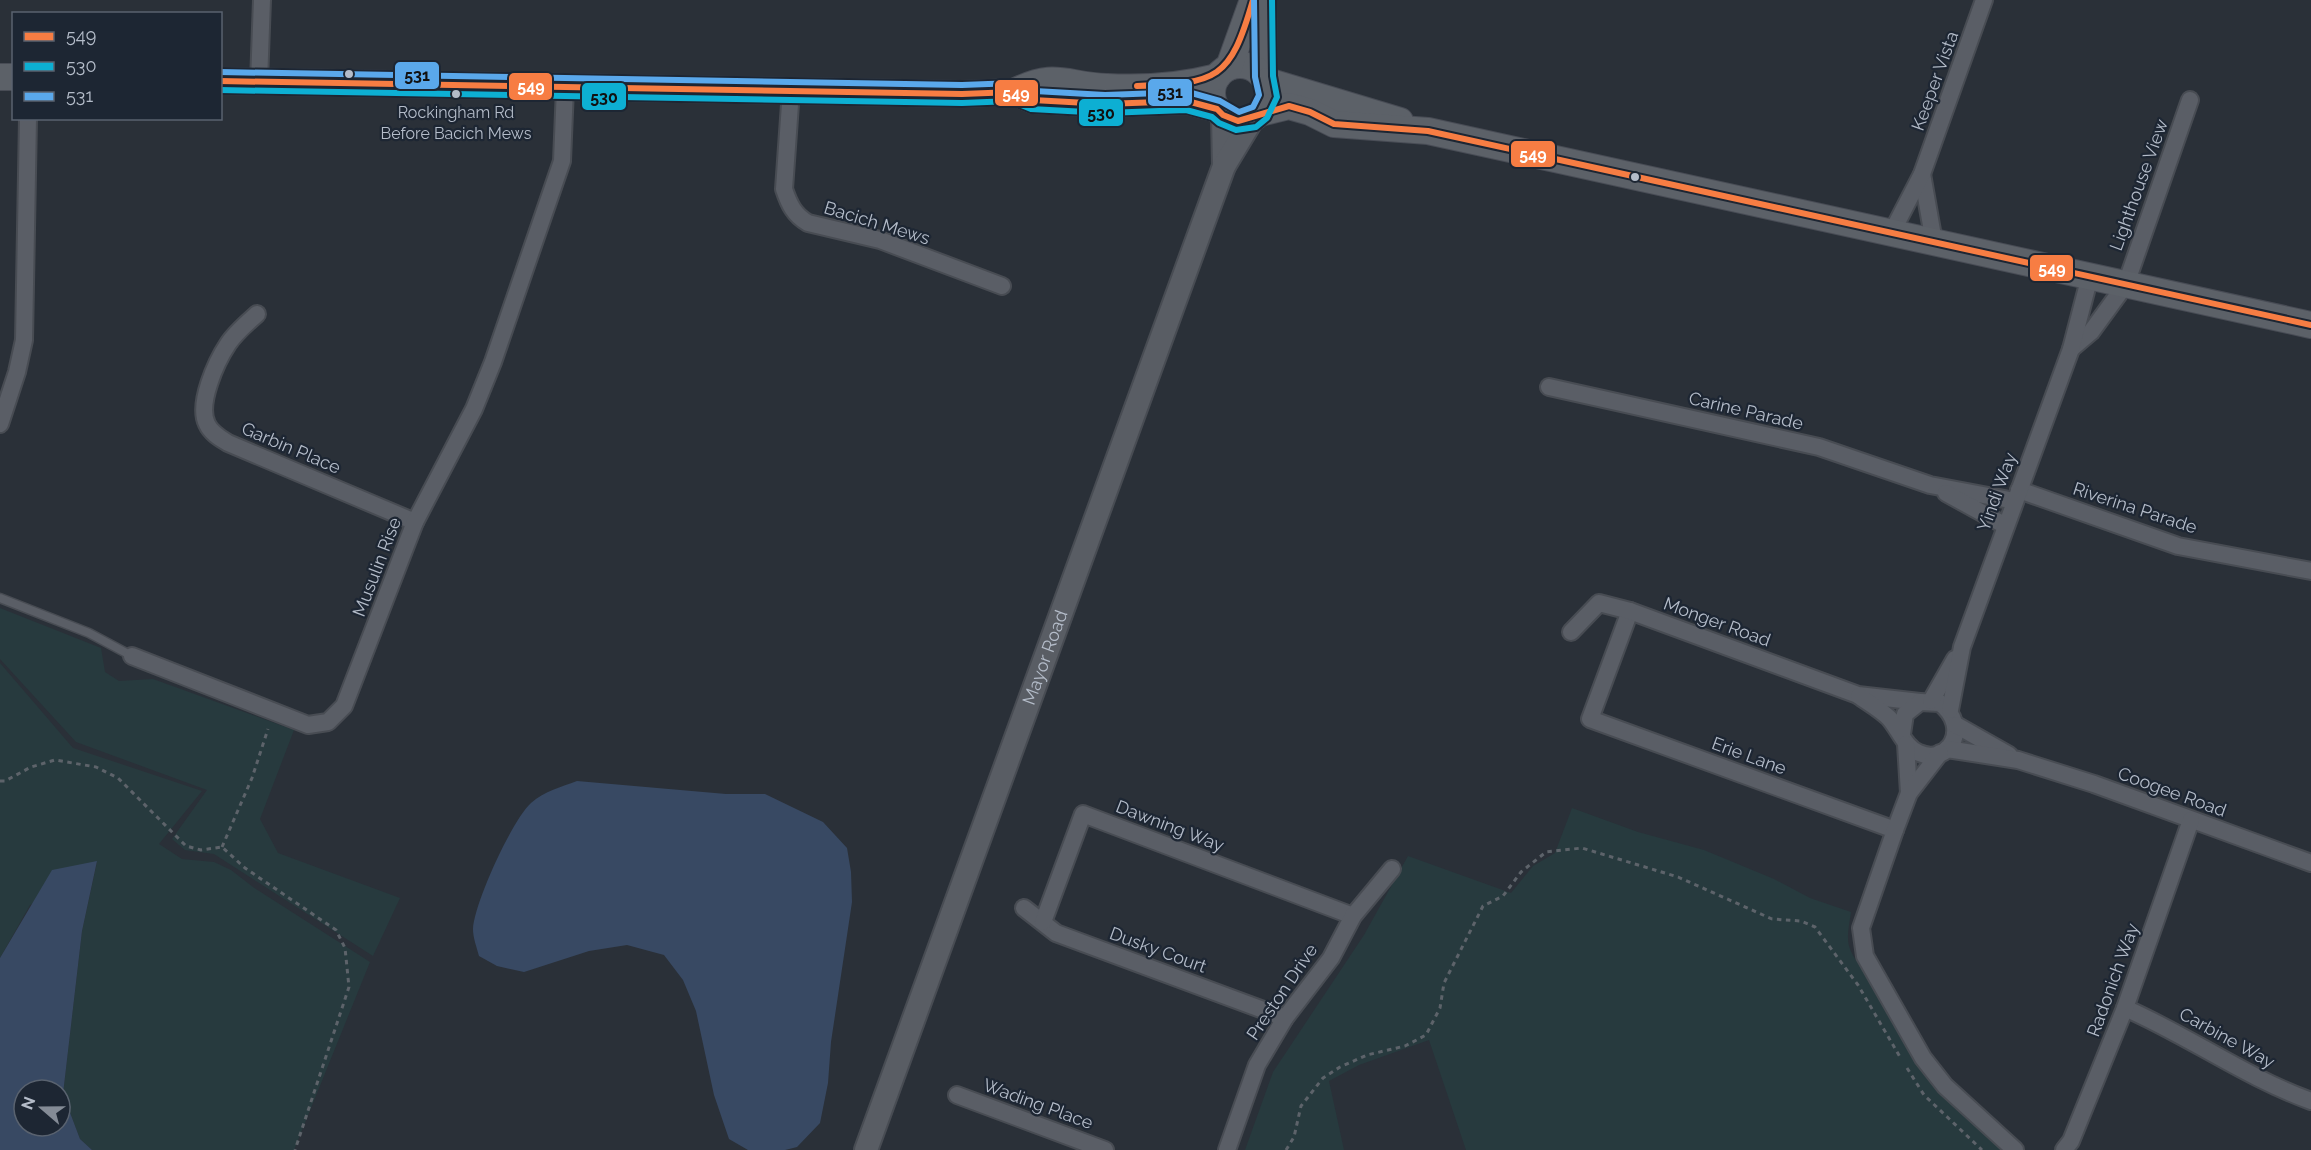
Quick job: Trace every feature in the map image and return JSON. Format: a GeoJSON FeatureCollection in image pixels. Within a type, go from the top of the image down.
{"type":"FeatureCollection","features":[{"type":"Feature","properties":{"kind":"main road"},"geometry":{"type":"LineString","coordinates":[[1220,112],[1212,93],[1253,0]]}},
{"type":"Feature","properties":{"kind":"main road"},"geometry":{"type":"LineString","coordinates":[[1257,115],[1268,96],[1265,79],[1263,0]]}},
{"type":"Feature","properties":{"kind":"main road"},"geometry":{"type":"LineString","coordinates":[[1014,92],[1035,81],[1073,80],[1106,87],[1186,85],[1246,66],[1265,79],[1378,113],[1428,131],[2311,325]]}},
{"type":"Feature","properties":{"kind":"main road"},"geometry":{"type":"LineString","coordinates":[[222,81],[962,94],[1014,92],[1033,100],[1105,104],[1187,101],[1220,112],[1238,121],[1289,106],[1310,112],[1334,124],[1428,131]]}},
{"type":"Feature","properties":{"kind":"main road","name":"Mayor Road"},"geometry":{"type":"LineString","coordinates":[[1220,112],[1224,166]]}},
{"type":"Feature","properties":{"kind":"main road","name":"Mayor Road"},"geometry":{"type":"LineString","coordinates":[[866,1150],[1224,166],[1257,115]]}},
{"type":"Feature","properties":{"kind":"street"},"geometry":{"type":"LineString","coordinates":[[259,82],[262,0]]}},
{"type":"Feature","properties":{"kind":"street","name":"Keeper Vista"},"geometry":{"type":"LineString","coordinates":[[1892,232],[1922,174],[1984,0]]}},
{"type":"Feature","properties":{"kind":"street","name":"Musulin Rise"},"geometry":{"type":"LineString","coordinates":[[132,656],[308,725],[328,722],[344,706],[415,522],[474,409],[524,273],[562,161],[565,88]]}},
{"type":"Feature","properties":{"kind":"street","name":"Bacich Mews"},"geometry":{"type":"LineString","coordinates":[[790,90],[784,189],[798,218],[808,223],[880,240],[1002,286]]}},
{"type":"Feature","properties":{"kind":"street","name":"Lighthouse View"},"geometry":{"type":"LineString","coordinates":[[2126,284],[2190,100]]}},
{"type":"Feature","properties":{"kind":"street"},"geometry":{"type":"LineString","coordinates":[[0,421],[17,372],[24,340],[28,120]]}},
{"type":"Feature","properties":{"kind":"street","name":"Keeper Vista"},"geometry":{"type":"LineString","coordinates":[[1922,174],[1934,242]]}},
{"type":"Feature","properties":{"kind":"street","name":"Yindi Way"},"geometry":{"type":"LineString","coordinates":[[2015,1150],[1945,1086],[1923,1059],[1865,956],[1861,928],[1909,792],[1956,734],[1953,717],[1962,647],[2071,350],[2090,276]]}},
{"type":"Feature","properties":{"kind":"street","name":"Yindi Way"},"geometry":{"type":"LineString","coordinates":[[2071,350],[2091,332],[2126,284]]}},
{"type":"Feature","properties":{"kind":"street","name":"Garbin Place"},"geometry":{"type":"LineString","coordinates":[[257,314],[227,345],[204,398],[207,424],[216,435],[228,443],[415,522]]}},
{"type":"Feature","properties":{"kind":"street","name":"Carine Parade"},"geometry":{"type":"LineString","coordinates":[[1550,387],[1819,447],[1930,485],[2006,526]]}},
{"type":"Feature","properties":{"kind":"street","name":"Carine Parade"},"geometry":{"type":"LineString","coordinates":[[1930,485],[2017,496]]}},
{"type":"Feature","properties":{"kind":"street","name":"Riverina Parade"},"geometry":{"type":"LineString","coordinates":[[2017,496],[2178,546],[2311,572]]}},
{"type":"Feature","properties":{"kind":"street","name":"Monger Road"},"geometry":{"type":"LineString","coordinates":[[1571,632],[1599,603],[1630,611],[1858,695],[1926,701]]}},
{"type":"Feature","properties":{"kind":"street","name":"Erie Lane"},"geometry":{"type":"LineString","coordinates":[[1630,611],[1590,719],[1895,830]]}},
{"type":"Feature","properties":{"kind":"street","name":"Yindi Way"},"geometry":{"type":"LineString","coordinates":[[1909,792],[1904,739],[1905,714],[1926,701],[1962,647]]}},
{"type":"Feature","properties":{"kind":"street","name":"Monger Road"},"geometry":{"type":"LineString","coordinates":[[1858,695],[1887,716],[1904,739]]}},
{"type":"Feature","properties":{"kind":"street"},"geometry":{"type":"LineString","coordinates":[[1926,701],[1940,703],[1953,717]]}},
{"type":"Feature","properties":{"kind":"street","name":"Coogee Road"},"geometry":{"type":"LineString","coordinates":[[1953,717],[2018,760]]}},
{"type":"Feature","properties":{"kind":"street"},"geometry":{"type":"LineString","coordinates":[[1904,739],[1923,755],[1943,751]]}},
{"type":"Feature","properties":{"kind":"street","name":"Coogee Road"},"geometry":{"type":"LineString","coordinates":[[1943,751],[2018,760],[2094,784],[2311,863]]}},
{"type":"Feature","properties":{"kind":"street","name":"Dawning Way"},"geometry":{"type":"LineString","coordinates":[[1043,922],[1083,814],[1353,916]]}},
{"type":"Feature","properties":{"kind":"street","name":"Radonich Way"},"geometry":{"type":"LineString","coordinates":[[2064,1150],[2071,1141],[2125,1008],[2191,820]]}},
{"type":"Feature","properties":{"kind":"street","name":"Preston Drive"},"geometry":{"type":"LineString","coordinates":[[1227,1150],[1257,1065],[1285,1018],[1331,958],[1353,916],[1392,869]]}},
{"type":"Feature","properties":{"kind":"street","name":"Dusky Court"},"geometry":{"type":"LineString","coordinates":[[1024,908],[1056,933],[1285,1018]]}},
{"type":"Feature","properties":{"kind":"street","name":"Carbine Way"},"geometry":{"type":"LineString","coordinates":[[2125,1008],[2169,1028],[2250,1076],[2311,1101]]}},
{"type":"Feature","properties":{"kind":"street","name":"Wading Place"},"geometry":{"type":"LineString","coordinates":[[957,1095],[1105,1150]]}},
{"type":"Feature","properties":{"kind":"lane","name":"Musulin Rise"},"geometry":{"type":"LineString","coordinates":[[0,598],[89,633],[132,656]]}},
{"type":"Feature","properties":{"kind":"path"},"geometry":{"type":"LineString","coordinates":[[222,847],[252,778],[273,712]]}},
{"type":"Feature","properties":{"kind":"path"},"geometry":{"type":"LineString","coordinates":[[0,781],[5,781],[31,766],[55,759],[96,767],[118,778],[186,846],[201,850],[222,847]]}},
{"type":"Feature","properties":{"kind":"path"},"geometry":{"type":"LineString","coordinates":[[222,847],[245,868],[336,930],[345,948],[349,987],[295,1150]]}},
{"type":"Feature","properties":{"kind":"path"},"geometry":{"type":"LineString","coordinates":[[1287,1150],[1294,1137],[1301,1106],[1323,1078],[1340,1067],[1367,1055],[1405,1046],[1426,1035],[1440,1008],[1444,983],[1483,906],[1503,896],[1521,872],[1546,852],[1582,848],[1678,877],[1772,919],[1801,921],[1815,927],[1858,985],[1924,1095],[1982,1150]]}},
{"type":"Feature","properties":{"kind":"green space"},"geometry":{"type":"Polygon","coordinates":[[[0,608],[101,648],[105,672],[119,681],[153,679],[294,730],[260,819],[278,853],[400,898],[373,956],[214,854],[185,850],[172,839],[207,790],[76,742],[0,659],[0,608]]]}},
{"type":"Feature","properties":{"kind":"green space"},"geometry":{"type":"Polygon","coordinates":[[[0,663],[73,748],[202,791],[159,844],[182,859],[214,862],[231,870],[253,887],[370,962],[294,1150],[92,1150],[80,1139],[72,1118],[72,1078],[65,1078],[82,931],[97,862],[30,905],[0,958],[0,663]]]}},
{"type":"Feature","properties":{"kind":"green space"},"geometry":{"type":"Polygon","coordinates":[[[1572,808],[1638,832],[1704,850],[1774,879],[1810,898],[1851,912],[1848,942],[1852,954],[1922,1072],[1938,1092],[2002,1150],[1466,1150],[1429,1040],[1359,1065],[1329,1081],[1344,1150],[1245,1150],[1273,1072],[1364,935],[1408,856],[1511,893],[1533,866],[1555,853],[1572,808]]]}},
{"type":"Feature","properties":{"kind":"water"},"geometry":{"type":"Polygon","coordinates":[[[577,781],[726,794],[765,794],[823,822],[847,848],[852,902],[831,1042],[828,1083],[820,1123],[797,1147],[785,1150],[748,1150],[729,1139],[714,1095],[696,1011],[683,980],[664,955],[627,945],[589,951],[524,972],[497,966],[479,956],[473,932],[475,917],[495,863],[514,826],[523,812],[536,799],[577,781]]]}},
{"type":"Feature","properties":{"kind":"water"},"geometry":{"type":"Polygon","coordinates":[[[97,861],[82,931],[65,1078],[12,1078],[12,1138],[72,1138],[72,1118],[80,1139],[92,1150],[0,1150],[0,958],[52,870],[97,861]]]}},
{"type":"Feature","properties":{"kind":"transit line","name":"549"},"geometry":{"type":"LineString","coordinates":[[1137,86],[1186,83],[1203,79],[1217,72],[1228,62],[1237,47],[1253,0]]}},
{"type":"Feature","properties":{"kind":"transit line","name":"531"},"geometry":{"type":"LineString","coordinates":[[222,72],[962,85],[1015,83],[1035,91],[1105,95],[1188,92],[1220,101],[1239,112],[1253,107],[1259,95],[1255,77],[1254,0]]}},
{"type":"Feature","properties":{"kind":"transit line","name":"530"},"geometry":{"type":"LineString","coordinates":[[222,90],[962,103],[1012,101],[1031,109],[1105,113],[1186,110],[1212,117],[1219,123],[1236,130],[1256,127],[1267,118],[1277,97],[1273,76],[1272,0]]}},
{"type":"Feature","properties":{"kind":"transit line","name":"549"},"geometry":{"type":"LineString","coordinates":[[222,81],[962,94],[1014,92],[1033,100],[1105,104],[1187,101],[1217,109],[1223,115],[1238,121],[1289,106],[1310,112],[1334,124],[1428,131],[2311,325]]}},
{"type":"Feature","properties":{"kind":"place","name":"Rockingham Rd Before Bacich Mews"},"geometry":{"type":"Point","coordinates":[456,94]}}]}
